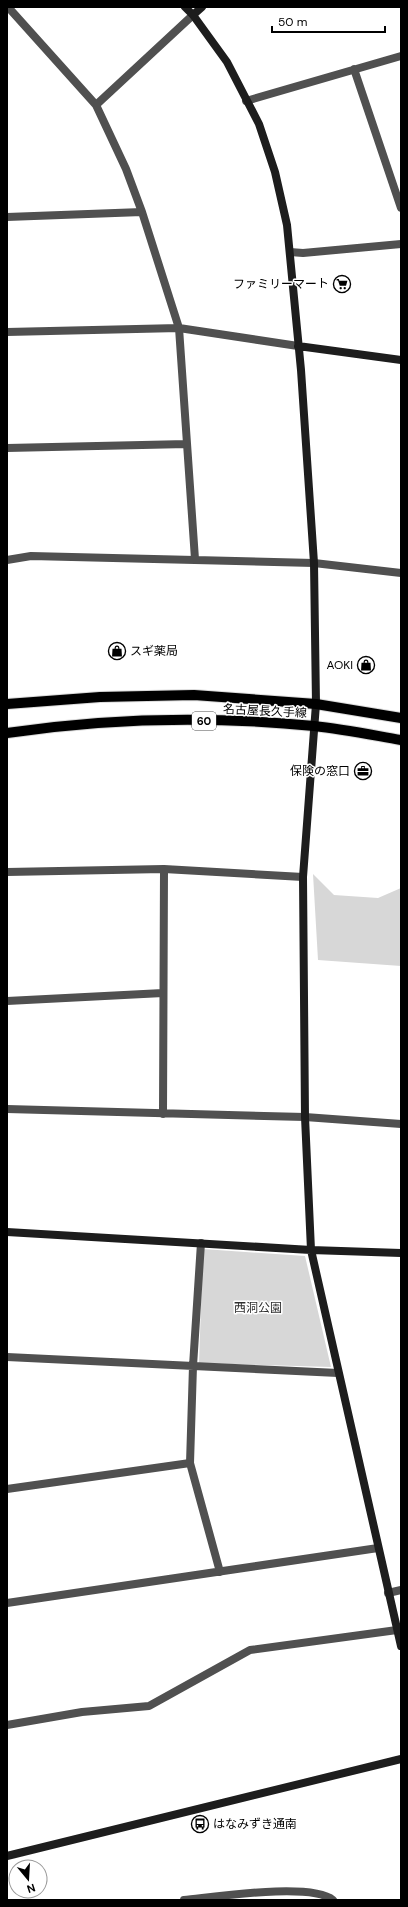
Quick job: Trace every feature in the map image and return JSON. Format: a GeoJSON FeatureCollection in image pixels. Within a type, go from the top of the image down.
{"type":"FeatureCollection","features":[{"type":"Feature","properties":{"kind":"main road","name":"名古屋長久手線"},"geometry":{"type":"LineString","coordinates":[[7,704],[100,697],[194,695],[316,704],[401,718]]}},
{"type":"Feature","properties":{"kind":"main road","name":"名古屋長久手線"},"geometry":{"type":"LineString","coordinates":[[7,733],[104,723],[164,720],[249,722],[314,726],[401,740]]}},
{"type":"Feature","properties":{"kind":"street"},"geometry":{"type":"LineString","coordinates":[[8,7],[96,105],[126,169],[142,212],[179,328],[195,559]]}},
{"type":"Feature","properties":{"kind":"street"},"geometry":{"type":"LineString","coordinates":[[185,7],[193,15],[227,62],[259,124],[275,172],[287,226],[298,346],[314,563],[316,704],[303,877],[305,1117],[311,1250],[401,1646]]}},
{"type":"Feature","properties":{"kind":"street"},"geometry":{"type":"LineString","coordinates":[[96,105],[202,7]]}},
{"type":"Feature","properties":{"kind":"street"},"geometry":{"type":"LineString","coordinates":[[246,101],[401,56]]}},
{"type":"Feature","properties":{"kind":"street"},"geometry":{"type":"LineString","coordinates":[[354,70],[401,208]]}},
{"type":"Feature","properties":{"kind":"street"},"geometry":{"type":"LineString","coordinates":[[7,217],[142,212]]}},
{"type":"Feature","properties":{"kind":"street"},"geometry":{"type":"LineString","coordinates":[[290,252],[303,253],[401,244]]}},
{"type":"Feature","properties":{"kind":"street"},"geometry":{"type":"LineString","coordinates":[[7,332],[179,328],[401,360]]}},
{"type":"Feature","properties":{"kind":"street"},"geometry":{"type":"LineString","coordinates":[[7,448],[187,444]]}},
{"type":"Feature","properties":{"kind":"street"},"geometry":{"type":"LineString","coordinates":[[7,560],[31,556],[195,559],[314,563],[401,573]]}},
{"type":"Feature","properties":{"kind":"street"},"geometry":{"type":"LineString","coordinates":[[7,872],[14,870],[164,869],[303,877]]}},
{"type":"Feature","properties":{"kind":"street"},"geometry":{"type":"LineString","coordinates":[[163,1114],[164,869]]}},
{"type":"Feature","properties":{"kind":"street"},"geometry":{"type":"LineString","coordinates":[[7,1001],[163,993]]}},
{"type":"Feature","properties":{"kind":"street"},"geometry":{"type":"LineString","coordinates":[[7,1109],[305,1117],[401,1124]]}},
{"type":"Feature","properties":{"kind":"street"},"geometry":{"type":"LineString","coordinates":[[7,1232],[311,1250],[401,1253]]}},
{"type":"Feature","properties":{"kind":"street"},"geometry":{"type":"LineString","coordinates":[[201,1243],[193,1366],[190,1463],[220,1572]]}},
{"type":"Feature","properties":{"kind":"street"},"geometry":{"type":"LineString","coordinates":[[7,1357],[338,1373]]}},
{"type":"Feature","properties":{"kind":"street"},"geometry":{"type":"LineString","coordinates":[[7,1489],[190,1463]]}},
{"type":"Feature","properties":{"kind":"street"},"geometry":{"type":"LineString","coordinates":[[7,1603],[378,1548]]}},
{"type":"Feature","properties":{"kind":"street"},"geometry":{"type":"LineString","coordinates":[[388,1594],[401,1590]]}},
{"type":"Feature","properties":{"kind":"street"},"geometry":{"type":"LineString","coordinates":[[7,1725],[82,1712],[149,1706],[250,1650],[397,1630]]}},
{"type":"Feature","properties":{"kind":"street"},"geometry":{"type":"LineString","coordinates":[[7,1856],[401,1759]]}},
{"type":"Feature","properties":{"kind":"street"},"geometry":{"type":"LineString","coordinates":[[184,1900],[296,1891],[328,1896],[333,1900]]}},
{"type":"Feature","properties":{"kind":"green space"},"geometry":{"type":"Polygon","coordinates":[[[313,874],[334,895],[378,898],[401,888],[401,966],[318,960],[313,874]]]}},
{"type":"Feature","properties":{"kind":"green space","name":"西洞公園"},"geometry":{"type":"Polygon","coordinates":[[[203,1249],[305,1256],[331,1367],[199,1363],[203,1249]]]}},
{"type":"Feature","properties":{"kind":"place","name":"ファミリーマート"},"geometry":{"type":"Point","coordinates":[342,284]}},
{"type":"Feature","properties":{"kind":"place","name":"スギ薬局"},"geometry":{"type":"Point","coordinates":[117,651]}},
{"type":"Feature","properties":{"kind":"place","name":"AOKI"},"geometry":{"type":"Point","coordinates":[366,665]}},
{"type":"Feature","properties":{"kind":"place","name":"保険の窓口"},"geometry":{"type":"Point","coordinates":[363,771]}},
{"type":"Feature","properties":{"kind":"place","name":"はなみずき通南"},"geometry":{"type":"Point","coordinates":[200,1824]}}]}
